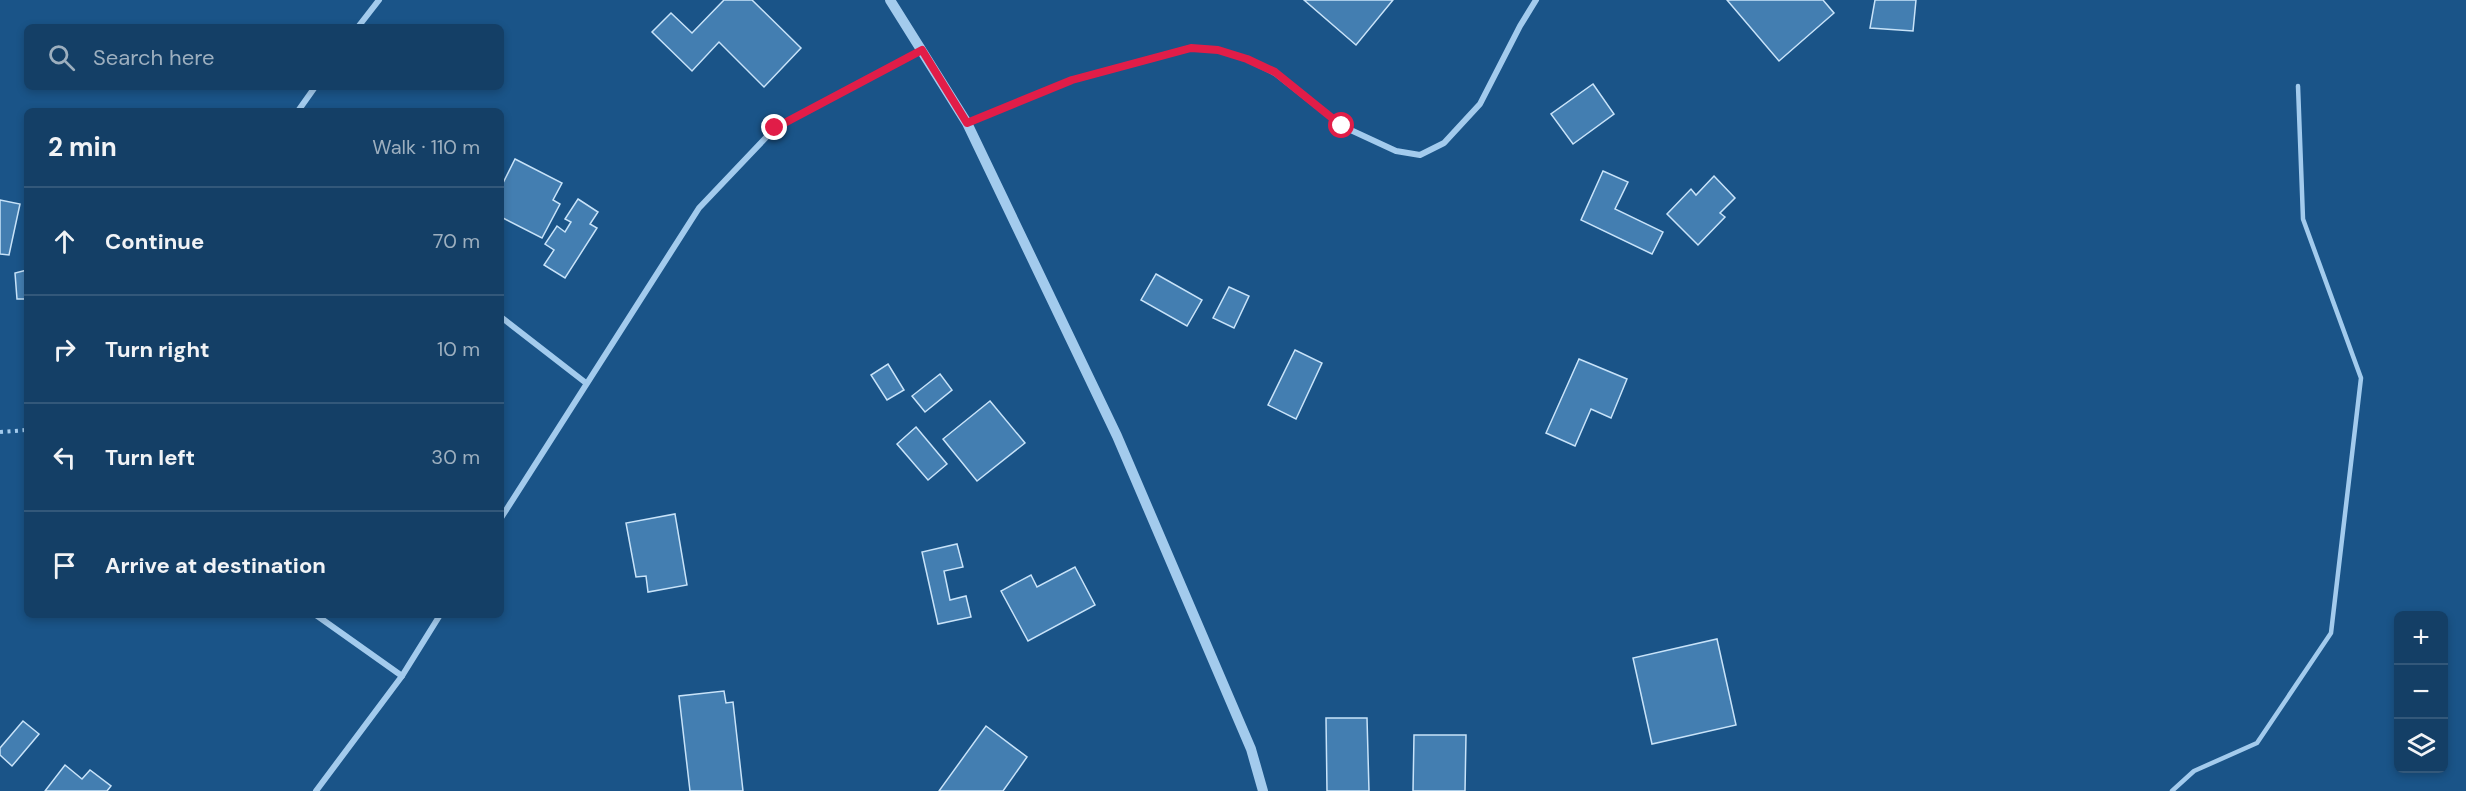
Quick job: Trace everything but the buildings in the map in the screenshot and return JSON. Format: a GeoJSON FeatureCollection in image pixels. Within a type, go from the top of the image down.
{"type":"FeatureCollection","features":[{"type":"Feature","properties":{"kind":"street"},"geometry":{"type":"LineString","coordinates":[[360,24],[379,0]]}},
{"type":"Feature","properties":{"kind":"street"},"geometry":{"type":"LineString","coordinates":[[890,0],[967,123],[1118,436],[1251,749],[1263,791]]}},
{"type":"Feature","properties":{"kind":"street"},"geometry":{"type":"LineString","coordinates":[[967,123],[1072,80],[1191,48],[1218,50],[1247,59],[1275,72],[1342,126],[1396,150],[1420,155],[1444,143],[1480,104],[1536,0]]}},
{"type":"Feature","properties":{"kind":"street"},"geometry":{"type":"LineString","coordinates":[[504,513],[699,208],[775,128],[922,50]]}},
{"type":"Feature","properties":{"kind":"street"},"geometry":{"type":"LineString","coordinates":[[300,108],[313,90]]}},
{"type":"Feature","properties":{"kind":"street"},"geometry":{"type":"LineString","coordinates":[[504,319],[586,383]]}},
{"type":"Feature","properties":{"kind":"street"},"geometry":{"type":"LineString","coordinates":[[320,618],[402,676]]}},
{"type":"Feature","properties":{"kind":"street"},"geometry":{"type":"LineString","coordinates":[[316,791],[402,676],[439,618]]}},
{"type":"Feature","properties":{"kind":"lane"},"geometry":{"type":"LineString","coordinates":[[2172,791],[2194,771],[2257,743],[2331,633],[2361,378],[2303,219],[2298,86]]}},
{"type":"Feature","properties":{"kind":"path"},"geometry":{"type":"LineString","coordinates":[[0,432],[24,430]]}},
{"type":"Feature","properties":{"kind":"route"},"geometry":{"type":"LineString","coordinates":[[775,128],[922,50],[967,123],[1072,80],[1191,48],[1218,50],[1247,59],[1275,72],[1342,126]]}}]}
